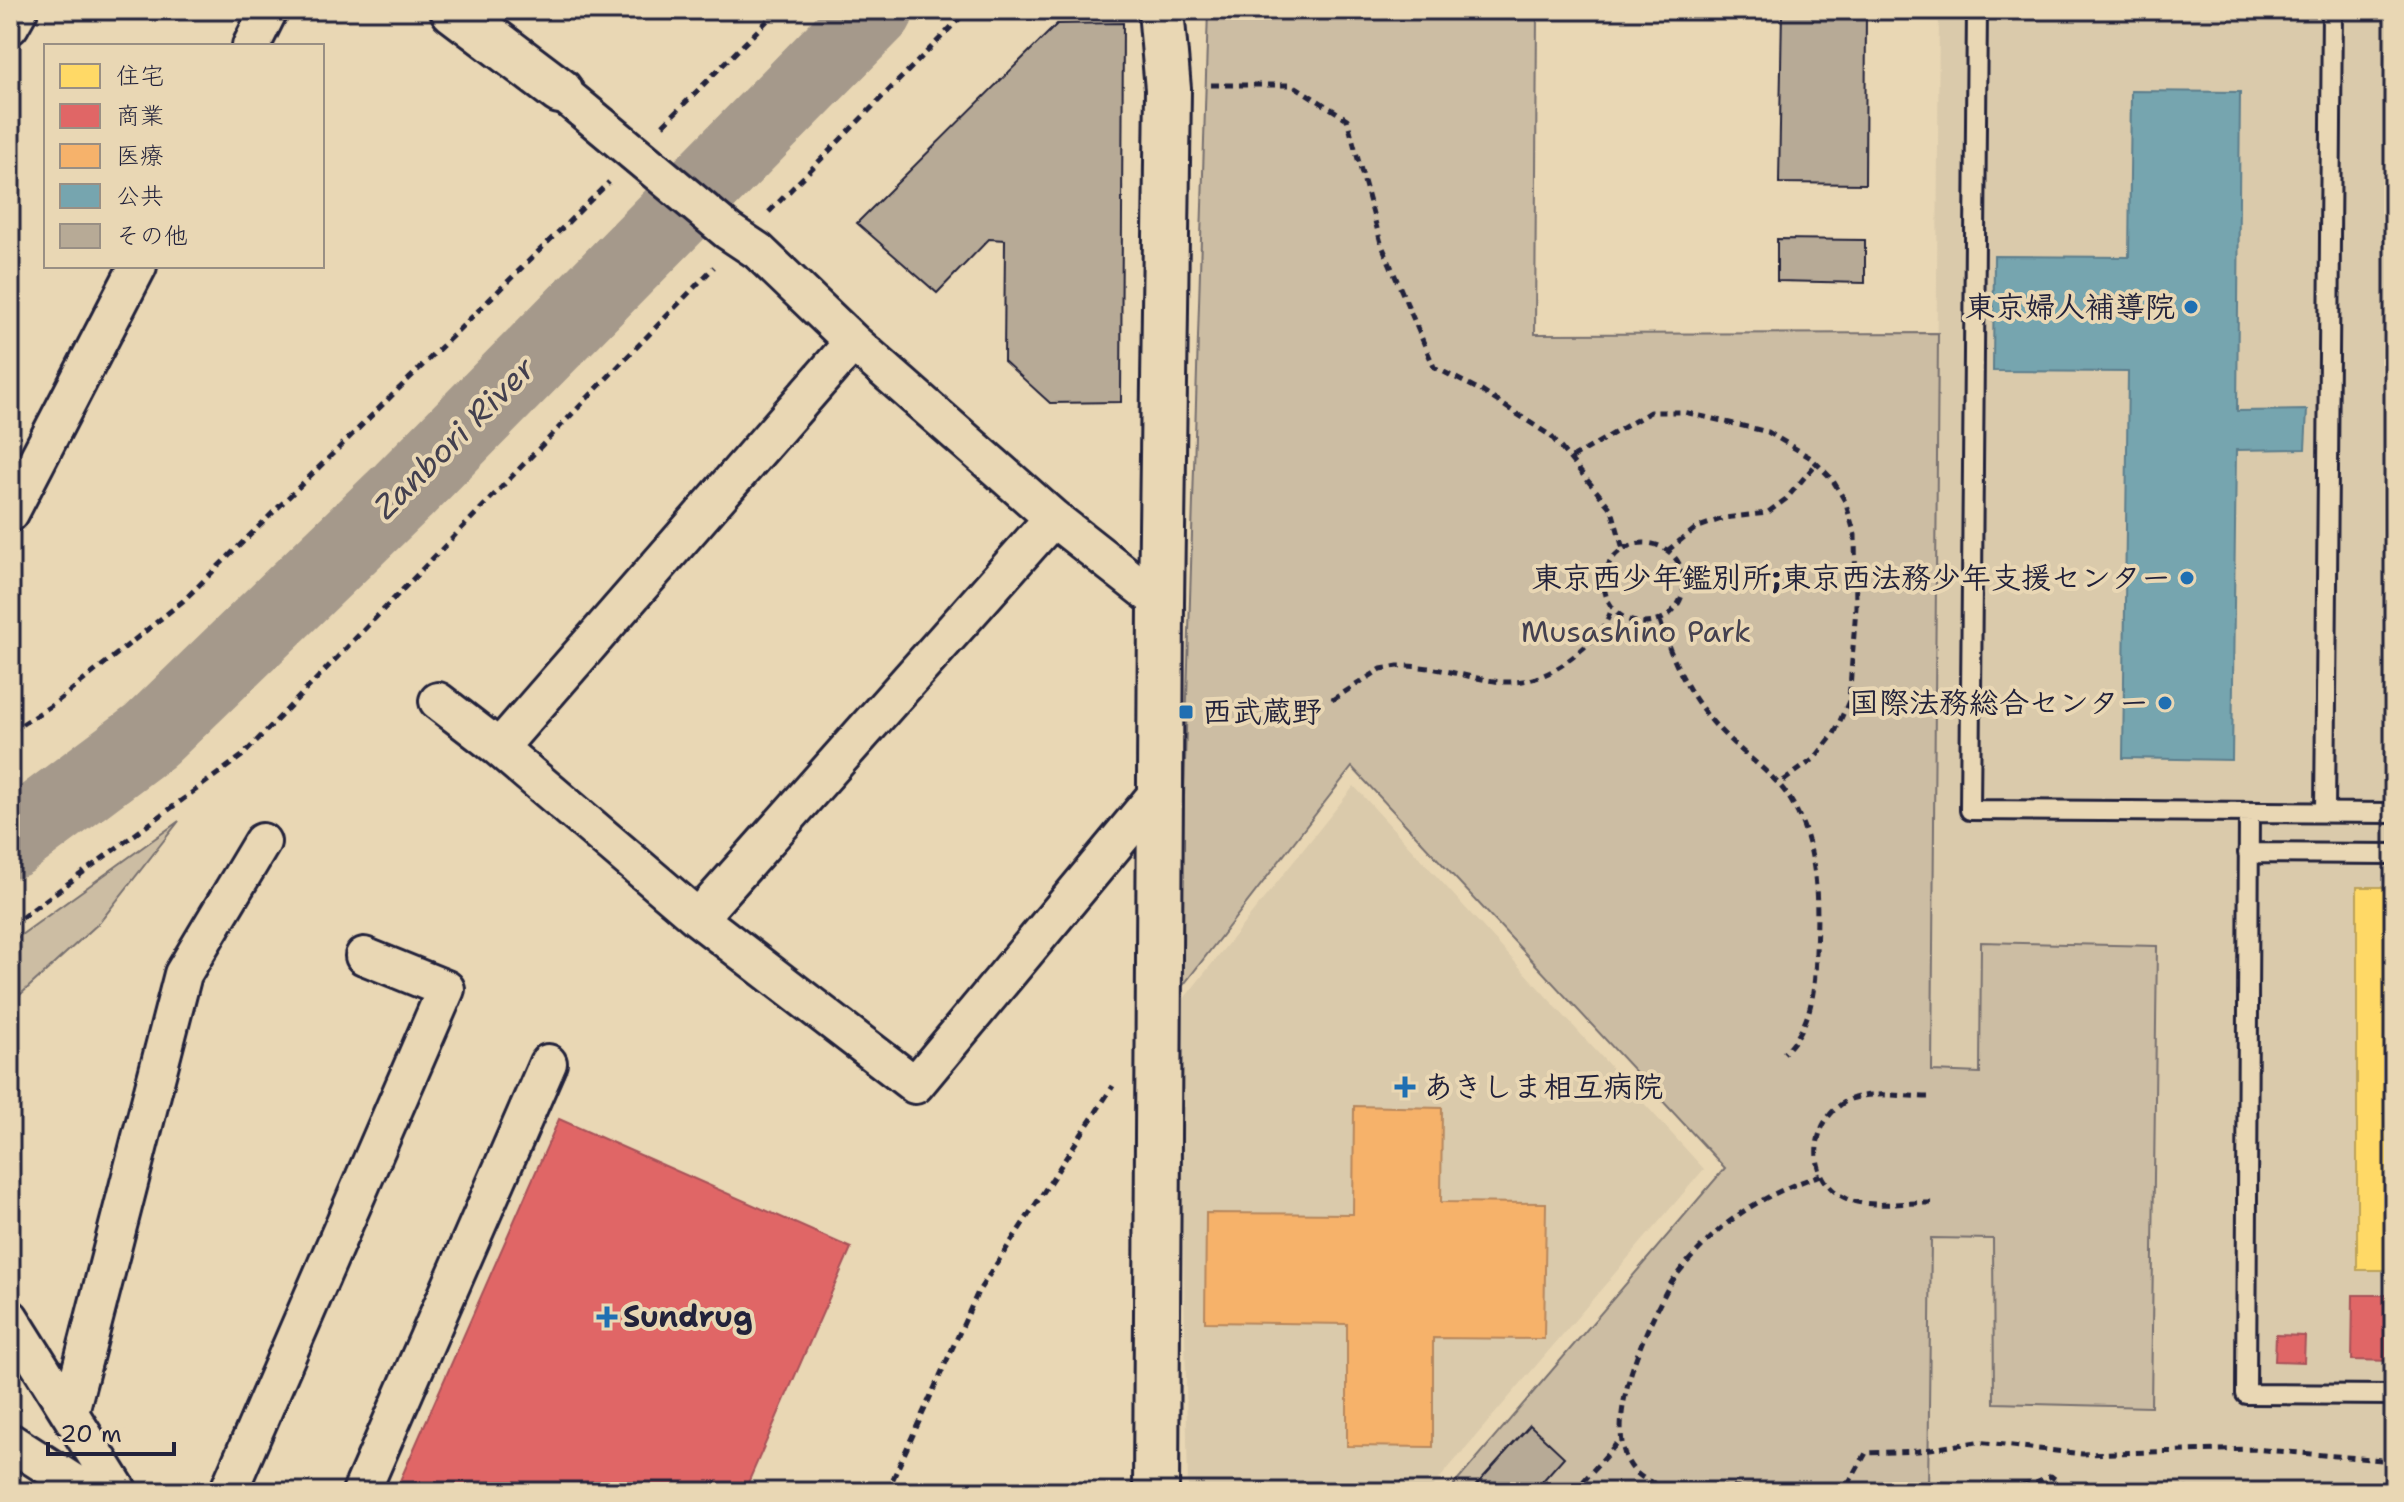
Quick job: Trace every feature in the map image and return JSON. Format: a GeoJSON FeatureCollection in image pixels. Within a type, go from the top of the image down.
{"type":"FeatureCollection","features":[{"type":"Feature","properties":{"kind":"street"},"geometry":{"type":"LineString","coordinates":[[10,26],[19,10]]}},
{"type":"Feature","properties":{"kind":"street"},"geometry":{"type":"LineString","coordinates":[[252,44],[269,10]]}},
{"type":"Feature","properties":{"kind":"street"},"geometry":{"type":"LineString","coordinates":[[453,10],[560,91],[643,161],[726,244],[758,251],[853,342],[1053,518],[1161,603]]}},
{"type":"Feature","properties":{"kind":"street"},"geometry":{"type":"LineString","coordinates":[[1156,1492],[1161,603],[1168,89],[1161,10]]}},
{"type":"Feature","properties":{"kind":"street"},"geometry":{"type":"LineString","coordinates":[[10,513],[137,268]]}},
{"type":"Feature","properties":{"kind":"street"},"geometry":{"type":"LineString","coordinates":[[499,748],[853,342]]}},
{"type":"Feature","properties":{"kind":"street"},"geometry":{"type":"LineString","coordinates":[[698,918],[1053,518]]}},
{"type":"Feature","properties":{"kind":"street"},"geometry":{"type":"LineString","coordinates":[[438,701],[499,748],[698,918],[915,1085],[1161,789]]}},
{"type":"Feature","properties":{"kind":"street"},"geometry":{"type":"LineString","coordinates":[[70,1412],[183,974],[262,842]]}},
{"type":"Feature","properties":{"kind":"street"},"geometry":{"type":"LineString","coordinates":[[228,1492],[446,989],[364,956]]}},
{"type":"Feature","properties":{"kind":"street"},"geometry":{"type":"LineString","coordinates":[[361,1492],[548,1063]]}},
{"type":"Feature","properties":{"kind":"street"},"geometry":{"type":"LineString","coordinates":[[10,1318],[119,1492]]}},
{"type":"Feature","properties":{"kind":"street"},"geometry":{"type":"LineString","coordinates":[[10,1442],[88,1492]]}},
{"type":"Feature","properties":{"kind":"lane"},"geometry":{"type":"LineString","coordinates":[[1977,10],[1970,810],[2394,813]]}},
{"type":"Feature","properties":{"kind":"lane"},"geometry":{"type":"LineString","coordinates":[[2325,812],[2332,10]]}},
{"type":"Feature","properties":{"kind":"lane"},"geometry":{"type":"LineString","coordinates":[[2249,812],[2246,1394],[2394,1395]]}},
{"type":"Feature","properties":{"kind":"lane"},"geometry":{"type":"LineString","coordinates":[[2248,853],[2394,854]]}},
{"type":"Feature","properties":{"kind":"path"},"geometry":{"type":"LineString","coordinates":[[661,127],[778,10]]}},
{"type":"Feature","properties":{"kind":"path"},"geometry":{"type":"LineString","coordinates":[[767,214],[968,10]]}},
{"type":"Feature","properties":{"kind":"path"},"geometry":{"type":"LineString","coordinates":[[1198,85],[1293,85],[1347,119],[1381,243],[1434,367],[1480,390],[1539,428],[1572,458],[1612,510],[1623,549]]}},
{"type":"Feature","properties":{"kind":"path"},"geometry":{"type":"LineString","coordinates":[[10,732],[54,704],[183,601],[612,179]]}},
{"type":"Feature","properties":{"kind":"path"},"geometry":{"type":"LineString","coordinates":[[10,926],[242,756],[726,244]]}},
{"type":"Feature","properties":{"kind":"path"},"geometry":{"type":"LineString","coordinates":[[1572,458],[1650,412],[1684,412],[1768,432],[1816,464],[1832,479],[1845,501],[1855,535],[1856,607],[1849,701],[1834,734],[1814,759],[1779,784]]}},
{"type":"Feature","properties":{"kind":"path"},"geometry":{"type":"LineString","coordinates":[[1667,551],[1696,528],[1724,518],[1767,513],[1786,499],[1816,464]]}},
{"type":"Feature","properties":{"kind":"path"},"geometry":{"type":"LineString","coordinates":[[1648,543],[1667,551],[1679,564],[1683,589],[1671,612],[1660,620],[1634,622],[1612,608],[1606,596],[1606,570],[1623,549],[1648,543]]}},
{"type":"Feature","properties":{"kind":"path"},"geometry":{"type":"LineString","coordinates":[[1332,700],[1381,669],[1398,666],[1505,682],[1548,676],[1591,641],[1607,623],[1612,608]]}},
{"type":"Feature","properties":{"kind":"path"},"geometry":{"type":"LineString","coordinates":[[1660,620],[1668,650],[1693,693],[1722,733],[1779,784],[1799,817],[1813,857],[1818,888],[1816,983],[1807,1020],[1798,1040],[1784,1053]]}},
{"type":"Feature","properties":{"kind":"path"},"geometry":{"type":"LineString","coordinates":[[887,1492],[978,1292],[1117,1081]]}},
{"type":"Feature","properties":{"kind":"path"},"geometry":{"type":"LineString","coordinates":[[1931,1097],[1855,1097],[1827,1115],[1815,1154],[1821,1175],[1835,1192],[1852,1201],[1931,1203]]}},
{"type":"Feature","properties":{"kind":"path"},"geometry":{"type":"LineString","coordinates":[[1821,1175],[1782,1188],[1717,1231],[1673,1279],[1644,1338],[1623,1403],[1619,1441],[1630,1466],[1653,1483],[1718,1488],[1848,1489],[1866,1453],[1918,1451],[1977,1442],[2083,1454],[2253,1449],[2394,1461]]}},
{"type":"Feature","properties":{"kind":"path"},"geometry":{"type":"LineString","coordinates":[[1574,1492],[1619,1441]]}},
{"type":"Feature","properties":{"kind":"path"},"geometry":{"type":"LineString","coordinates":[[1980,1492],[2036,1483],[2051,1476],[2070,1491],[2177,1487],[2226,1492]]}},
{"type":"Feature","properties":{"kind":"path"},"geometry":{"type":"LineString","coordinates":[[2348,1492],[2369,1487],[2394,1487]]}},
{"type":"Feature","properties":{"kind":"shaded area","name":"国際法務総合センター"},"geometry":{"type":"Polygon","coordinates":[[[1939,10],[2394,10],[2394,1492],[1928,1492],[1939,10]]]}},
{"type":"Feature","properties":{"kind":"shaded area","name":"あきしま相互病院"},"geometry":{"type":"Polygon","coordinates":[[[1354,786],[1704,1169],[1428,1492],[1188,1492],[1179,1005],[1354,786]]]}},
{"type":"Feature","properties":{"kind":"green space","name":"Musashino Park"},"geometry":{"type":"Polygon","coordinates":[[[1208,10],[1537,10],[1535,334],[1938,333],[1932,1071],[1980,1073],[1981,942],[2157,946],[2151,1407],[1994,1403],[1993,1239],[1931,1238],[1928,1492],[1448,1492],[1725,1168],[1352,767],[1178,992],[1208,10]]]}},
{"type":"Feature","properties":{"kind":"green space"},"geometry":{"type":"Polygon","coordinates":[[[179,821],[100,922],[10,1004],[10,943],[179,821]]]}},
{"type":"Feature","properties":{"kind":"building: 住宅"},"geometry":{"type":"Polygon","coordinates":[[[2357,887],[2394,887],[2394,1270],[2357,1270],[2357,887]]]}},
{"type":"Feature","properties":{"kind":"building: 商業"},"geometry":{"type":"Polygon","coordinates":[[[559,1119],[851,1248],[744,1492],[395,1492],[559,1119]]]}},
{"type":"Feature","properties":{"kind":"building: 商業"},"geometry":{"type":"Polygon","coordinates":[[[2353,1295],[2394,1295],[2394,1361],[2352,1360],[2353,1295]]]}},
{"type":"Feature","properties":{"kind":"building: 商業"},"geometry":{"type":"Polygon","coordinates":[[[2276,1335],[2305,1336],[2304,1362],[2275,1361],[2276,1335]]]}},
{"type":"Feature","properties":{"kind":"building: 医療"},"geometry":{"type":"Polygon","coordinates":[[[1354,1106],[1442,1108],[1441,1202],[1546,1203],[1544,1339],[1433,1338],[1433,1447],[1347,1446],[1347,1324],[1205,1322],[1206,1213],[1353,1214],[1354,1106]]]}},
{"type":"Feature","properties":{"kind":"building: 公共"},"geometry":{"type":"Polygon","coordinates":[[[2131,91],[2240,92],[2237,411],[2307,410],[2305,449],[2236,450],[2232,760],[2123,758],[2128,372],[1993,371],[1994,256],[2129,257],[2131,91]]]}},
{"type":"Feature","properties":{"kind":"building: その他"},"geometry":{"type":"Polygon","coordinates":[[[1782,10],[1866,10],[1865,184],[1779,183],[1782,10]]]}},
{"type":"Feature","properties":{"kind":"building: その他"},"geometry":{"type":"Polygon","coordinates":[[[1123,23],[1121,402],[1050,403],[1004,361],[1005,240],[989,239],[937,293],[857,223],[1057,24],[1123,23]]]}},
{"type":"Feature","properties":{"kind":"building: その他"},"geometry":{"type":"Polygon","coordinates":[[[1777,239],[1865,240],[1865,283],[1777,281],[1777,239]]]}},
{"type":"Feature","properties":{"kind":"building: その他"},"geometry":{"type":"Polygon","coordinates":[[[1530,1425],[1564,1457],[1533,1492],[1470,1492],[1530,1425]]]}},
{"type":"Feature","properties":{"kind":"waterway","name":"Zanbori River"},"geometry":{"type":"LineString","coordinates":[[10,841],[150,736],[403,491],[876,10]]}},
{"type":"Feature","properties":{"kind":"place","name":"東京婦人補導院"},"geometry":{"type":"Point","coordinates":[2191,307]}},
{"type":"Feature","properties":{"kind":"place","name":"東京西少年鑑別所;東京西法務少年支援センター"},"geometry":{"type":"Point","coordinates":[2187,578]}},
{"type":"Feature","properties":{"kind":"place","name":"国際法務総合センター"},"geometry":{"type":"Point","coordinates":[2165,703]}},
{"type":"Feature","properties":{"kind":"place","name":"西武蔵野"},"geometry":{"type":"Point","coordinates":[1186,712]}},
{"type":"Feature","properties":{"kind":"place","name":"あきしま相互病院"},"geometry":{"type":"Point","coordinates":[1405,1087]}},
{"type":"Feature","properties":{"kind":"place","name":"Sundrug"},"geometry":{"type":"Point","coordinates":[607,1317]}}]}
